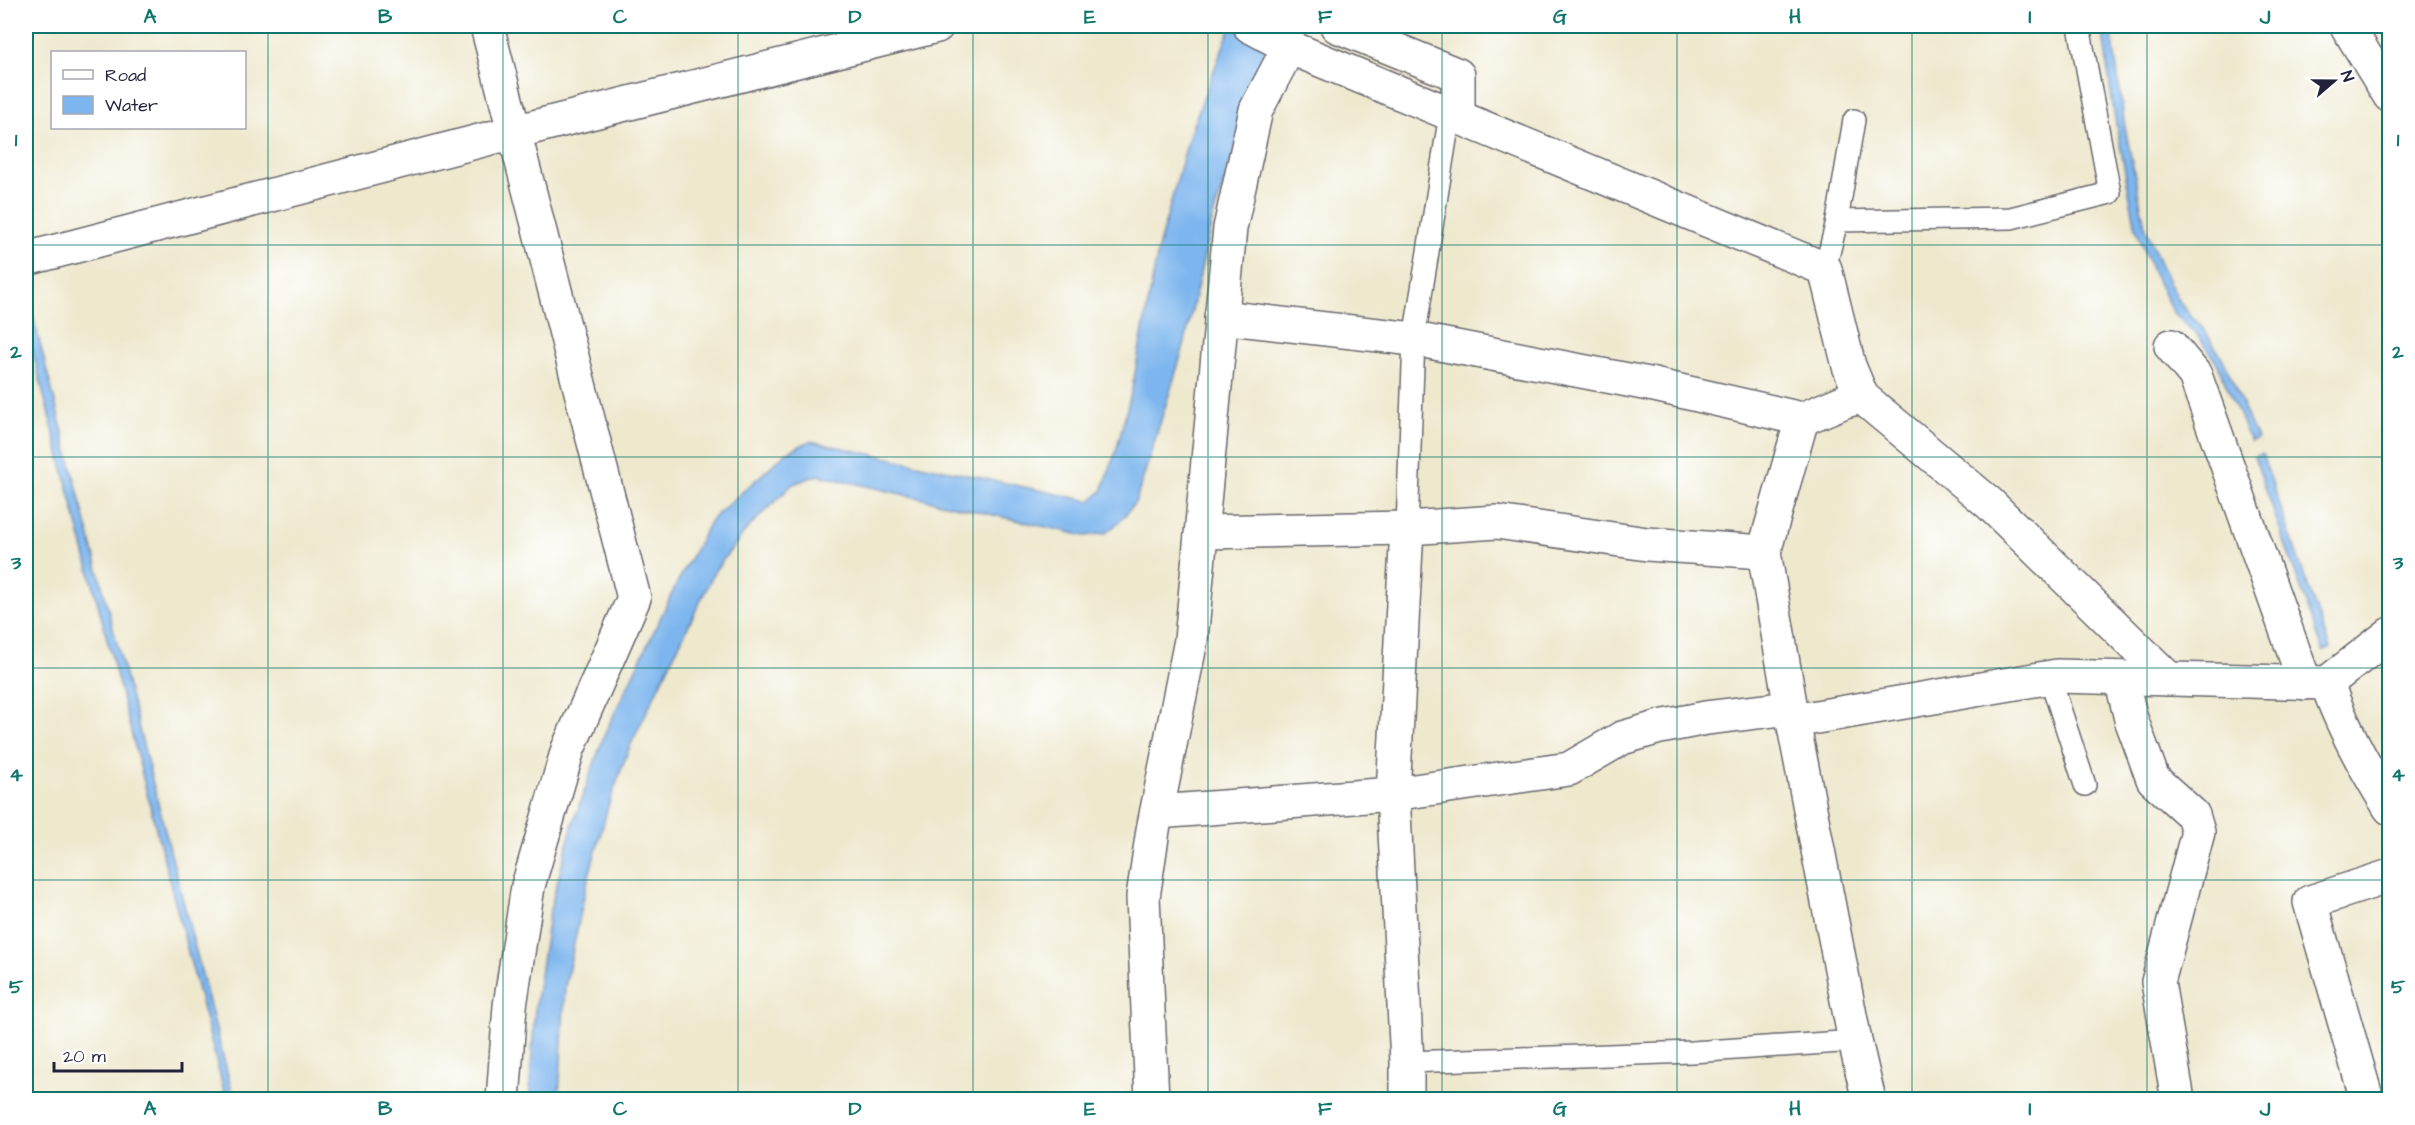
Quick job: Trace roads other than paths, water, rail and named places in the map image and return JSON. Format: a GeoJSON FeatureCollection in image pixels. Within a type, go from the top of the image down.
{"type":"FeatureCollection","features":[{"type":"Feature","properties":{"kind":"street"},"geometry":{"type":"LineString","coordinates":[[487,26],[634,598],[568,748],[528,886],[510,1006],[503,1100]]}},
{"type":"Feature","properties":{"kind":"street"},"geometry":{"type":"LineString","coordinates":[[26,259],[514,132],[937,26]]}},
{"type":"Feature","properties":{"kind":"street"},"geometry":{"type":"LineString","coordinates":[[1250,26],[1289,47],[1826,269],[1849,366],[1862,397],[1989,503],[2169,679]]}},
{"type":"Feature","properties":{"kind":"street"},"geometry":{"type":"LineString","coordinates":[[1337,26],[1458,75],[1454,115]]}},
{"type":"Feature","properties":{"kind":"street"},"geometry":{"type":"LineString","coordinates":[[2347,26],[2390,96]]}},
{"type":"Feature","properties":{"kind":"street"},"geometry":{"type":"LineString","coordinates":[[1152,1100],[1143,897],[1157,812],[1191,640],[1230,228],[1256,110],[1289,47]]}},
{"type":"Feature","properties":{"kind":"street"},"geometry":{"type":"LineString","coordinates":[[1221,317],[1414,339],[1654,385],[1802,419],[1845,401],[1862,397]]}},
{"type":"Feature","properties":{"kind":"street"},"geometry":{"type":"LineString","coordinates":[[2170,346],[2195,375],[2316,683],[2336,710],[2368,772],[2390,808]]}},
{"type":"Feature","properties":{"kind":"street"},"geometry":{"type":"LineString","coordinates":[[1802,419],[1764,552],[1792,715],[1855,1041],[1869,1100]]}},
{"type":"Feature","properties":{"kind":"street"},"geometry":{"type":"LineString","coordinates":[[1202,532],[1407,528],[1497,522],[1647,544],[1764,552]]}},
{"type":"Feature","properties":{"kind":"street"},"geometry":{"type":"LineString","coordinates":[[1407,528],[1393,794],[1407,1100]]}},
{"type":"Feature","properties":{"kind":"street"},"geometry":{"type":"LineString","coordinates":[[1157,812],[1393,794],[1569,769],[1622,738],[1660,727],[1706,718],[1792,715],[2050,678],[2316,683],[2390,634]]}},
{"type":"Feature","properties":{"kind":"street"},"geometry":{"type":"LineString","coordinates":[[2121,678],[2131,719],[2153,779],[2193,815],[2198,832],[2158,982],[2178,1100]]}},
{"type":"Feature","properties":{"kind":"street"},"geometry":{"type":"LineString","coordinates":[[2367,1100],[2310,902],[2390,876]]}},
{"type":"Feature","properties":{"kind":"lane"},"geometry":{"type":"LineString","coordinates":[[1837,221],[2011,218],[2110,193],[2079,26]]}},
{"type":"Feature","properties":{"kind":"lane"},"geometry":{"type":"LineString","coordinates":[[1407,528],[1414,339],[1454,115]]}},
{"type":"Feature","properties":{"kind":"lane"},"geometry":{"type":"LineString","coordinates":[[1826,269],[1837,221],[1854,120]]}},
{"type":"Feature","properties":{"kind":"lane"},"geometry":{"type":"LineString","coordinates":[[2050,678],[2085,785]]}},
{"type":"Feature","properties":{"kind":"lane"},"geometry":{"type":"LineString","coordinates":[[1407,1062],[1692,1052],[1855,1041]]}},
{"type":"Feature","properties":{"kind":"water"},"geometry":{"type":"Polygon","coordinates":[[[1231,26],[1279,26],[1264,61],[1212,220],[1184,346],[1136,501],[1122,519],[1106,533],[1085,536],[818,475],[793,484],[747,529],[716,569],[630,746],[609,803],[586,887],[565,987],[559,1099],[529,1100],[535,1007],[550,910],[573,823],[605,733],[677,583],[711,520],[786,453],[810,441],[1090,501],[1102,491],[1116,451],[1132,389],[1159,245],[1190,133],[1231,26]]]}},
{"type":"Feature","properties":{"kind":"water"},"geometry":{"type":"Polygon","coordinates":[[[2102,26],[2111,26],[2125,127],[2145,226],[2161,266],[2181,304],[2205,331],[2224,361],[2257,439],[2250,441],[2217,363],[2197,335],[2173,312],[2152,271],[2136,229],[2113,108],[2102,26]]]}},
{"type":"Feature","properties":{"kind":"water"},"geometry":{"type":"Polygon","coordinates":[[[26,289],[234,1099],[226,1099],[26,326],[26,289]]]}},
{"type":"Feature","properties":{"kind":"water"},"geometry":{"type":"Polygon","coordinates":[[[2262,454],[2330,649],[2323,651],[2254,456],[2262,454]]]}}]}
